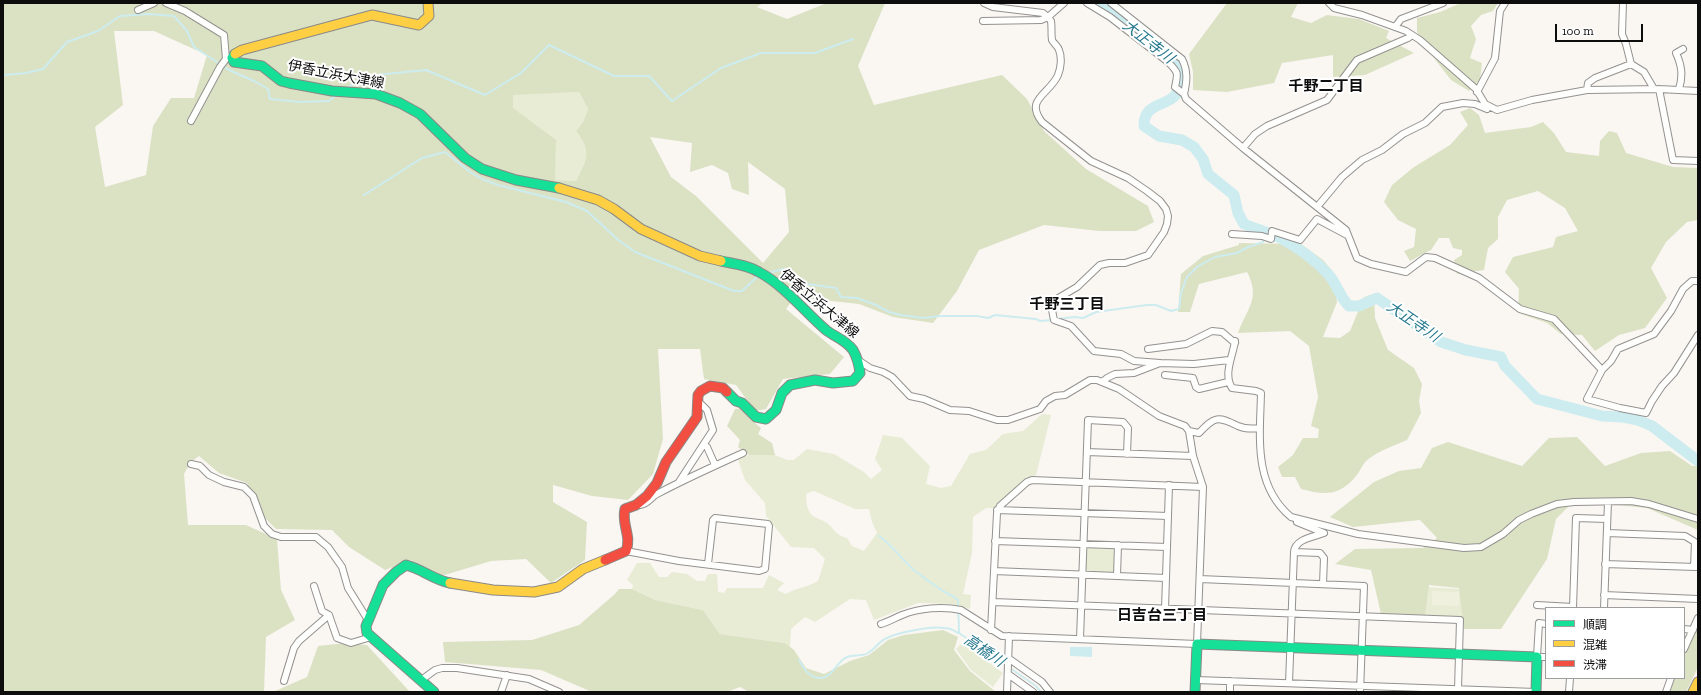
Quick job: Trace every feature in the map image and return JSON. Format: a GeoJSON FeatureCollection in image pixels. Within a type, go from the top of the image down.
{"type":"FeatureCollection","features":[{"type":"Feature","properties":{"kind":"main road","name":"伊香立浜大津線"},"geometry":{"type":"LineString","coordinates":[[226,62],[232,58],[235,53],[242,50],[372,15],[419,25],[428,20],[431,13],[428,3]]}},
{"type":"Feature","properties":{"kind":"main road","name":"伊香立浜大津線"},"geometry":{"type":"LineString","coordinates":[[226,62],[262,66],[281,80],[289,83],[332,91],[376,94],[400,103],[420,114],[465,158],[482,169],[516,180],[544,184],[569,190],[598,200],[641,229],[668,242],[700,256],[751,268],[781,288],[827,331],[845,342],[852,349],[858,360],[860,373],[858,377],[853,381],[833,383],[816,380],[790,385],[782,393],[776,410],[766,419],[756,417],[742,403],[736,401],[723,388],[710,386],[701,391],[698,395],[697,417],[666,462],[656,483],[647,496],[636,505],[625,509],[623,514],[624,523],[630,537],[629,545],[626,551]]}},
{"type":"Feature","properties":{"kind":"main road"},"geometry":{"type":"LineString","coordinates":[[434,692],[420,681],[401,661],[390,654],[367,633],[366,626],[368,620],[384,585],[396,572],[406,565],[414,567],[441,581],[493,590],[534,592],[558,587],[583,569],[626,551]]}},
{"type":"Feature","properties":{"kind":"main road"},"geometry":{"type":"LineString","coordinates":[[1195,692],[1197,644],[1542,657],[1536,692]]}},
{"type":"Feature","properties":{"kind":"main road"},"geometry":{"type":"LineString","coordinates":[[1693,692],[1698,682]]}},
{"type":"Feature","properties":{"kind":"street"},"geometry":{"type":"LineString","coordinates":[[138,10],[154,3]]}},
{"type":"Feature","properties":{"kind":"street"},"geometry":{"type":"LineString","coordinates":[[166,3],[185,11],[224,35],[226,62],[191,121]]}},
{"type":"Feature","properties":{"kind":"street"},"geometry":{"type":"LineString","coordinates":[[984,3],[993,8],[1043,13],[1048,17],[1051,21],[1052,40],[1059,50],[1060,67],[1058,76],[1037,101],[1035,107],[1036,114],[1042,122],[1091,162],[1128,178],[1160,201],[1166,209],[1168,216],[1164,232],[1148,255],[1125,263],[1109,263],[1100,265],[1077,287],[1055,300],[1051,305],[1054,320],[1071,326],[1080,334],[1089,347],[1094,351],[1121,354],[1134,361],[1194,364],[1229,360]]}},
{"type":"Feature","properties":{"kind":"street"},"geometry":{"type":"LineString","coordinates":[[983,21],[1041,20],[1048,17],[1064,3]]}},
{"type":"Feature","properties":{"kind":"street"},"geometry":{"type":"LineString","coordinates":[[1087,3],[1104,13],[1168,62],[1176,70],[1178,75],[1175,87],[1184,94],[1186,99],[1243,148],[1346,230],[1357,258],[1371,264],[1406,272],[1426,257],[1435,258],[1479,278],[1520,309],[1554,319],[1602,370]]}},
{"type":"Feature","properties":{"kind":"street"},"geometry":{"type":"LineString","coordinates":[[1111,3],[1182,59],[1186,67],[1188,79],[1184,94]]}},
{"type":"Feature","properties":{"kind":"street"},"geometry":{"type":"LineString","coordinates":[[1329,3],[1334,8],[1362,15],[1395,27],[1420,40],[1478,92],[1485,104],[1497,110]]}},
{"type":"Feature","properties":{"kind":"street"},"geometry":{"type":"LineString","coordinates":[[1395,27],[1401,19],[1443,3]]}},
{"type":"Feature","properties":{"kind":"street"},"geometry":{"type":"LineString","coordinates":[[1478,92],[1495,58],[1500,12],[1506,3]]}},
{"type":"Feature","properties":{"kind":"street"},"geometry":{"type":"LineString","coordinates":[[1623,3],[1622,34],[1631,64],[1644,72],[1656,89],[1673,160],[1698,162]]}},
{"type":"Feature","properties":{"kind":"street"},"geometry":{"type":"LineString","coordinates":[[1243,148],[1255,134],[1267,126],[1327,100],[1357,60],[1412,35]]}},
{"type":"Feature","properties":{"kind":"street"},"geometry":{"type":"LineString","coordinates":[[1680,89],[1682,78],[1681,64],[1676,53],[1682,49]]}},
{"type":"Feature","properties":{"kind":"street"},"geometry":{"type":"LineString","coordinates":[[1586,90],[1588,82],[1631,64]]}},
{"type":"Feature","properties":{"kind":"street"},"geometry":{"type":"LineString","coordinates":[[1317,207],[1342,177],[1362,160],[1382,150],[1403,134],[1425,123],[1442,107],[1463,103],[1475,104],[1494,112],[1532,100],[1586,90],[1680,89],[1698,91]]}},
{"type":"Feature","properties":{"kind":"street"},"geometry":{"type":"LineString","coordinates":[[1232,234],[1267,238],[1272,231],[1300,240],[1317,219],[1347,235]]}},
{"type":"Feature","properties":{"kind":"street"},"geometry":{"type":"LineString","coordinates":[[1698,281],[1692,281],[1683,288],[1671,310],[1654,334],[1618,349],[1611,361],[1602,370],[1587,399],[1646,413],[1652,401],[1662,386],[1674,373],[1698,335]]}},
{"type":"Feature","properties":{"kind":"street"},"geometry":{"type":"LineString","coordinates":[[1148,348],[1186,344],[1212,331],[1222,332],[1235,342],[1233,354],[1229,360],[1228,382],[1232,388],[1261,393],[1260,461],[1266,481],[1283,510],[1291,517],[1293,521],[1324,533],[1299,542],[1294,547],[1289,683]]}},
{"type":"Feature","properties":{"kind":"street"},"geometry":{"type":"LineString","coordinates":[[858,360],[870,368],[883,372],[892,377],[910,396],[924,399],[950,410],[969,411],[997,420],[1008,420],[1040,410],[1046,401],[1055,396],[1065,394],[1090,380],[1102,382],[1127,394],[1159,416],[1185,426],[1189,431],[1193,456],[1203,487],[1197,644],[1002,636],[958,609],[920,610],[902,615],[881,624]]}},
{"type":"Feature","properties":{"kind":"street"},"geometry":{"type":"LineString","coordinates":[[1102,382],[1115,374],[1134,373],[1160,363]]}},
{"type":"Feature","properties":{"kind":"street"},"geometry":{"type":"LineString","coordinates":[[1194,364],[1194,378],[1196,387],[1200,389],[1228,382]]}},
{"type":"Feature","properties":{"kind":"street"},"geometry":{"type":"LineString","coordinates":[[1165,375],[1194,378]]}},
{"type":"Feature","properties":{"kind":"street"},"geometry":{"type":"LineString","coordinates":[[678,483],[713,430],[707,410],[698,401]]}},
{"type":"Feature","properties":{"kind":"street"},"geometry":{"type":"LineString","coordinates":[[1189,431],[1199,433],[1208,423],[1216,419],[1230,421],[1238,426],[1249,429],[1260,428]]}},
{"type":"Feature","properties":{"kind":"street"},"geometry":{"type":"LineString","coordinates":[[1080,639],[1088,420],[1123,422],[1128,428],[1127,454]]}},
{"type":"Feature","properties":{"kind":"street"},"geometry":{"type":"LineString","coordinates":[[704,445],[707,447],[715,465]]}},
{"type":"Feature","properties":{"kind":"street"},"geometry":{"type":"LineString","coordinates":[[1087,452],[1193,456]]}},
{"type":"Feature","properties":{"kind":"street"},"geometry":{"type":"LineString","coordinates":[[636,505],[642,505],[649,502],[654,495],[715,465],[743,454]]}},
{"type":"Feature","properties":{"kind":"street"},"geometry":{"type":"LineString","coordinates":[[191,464],[200,466],[209,475],[224,482],[244,487],[253,496],[264,526],[272,534],[282,537],[316,537],[328,547],[342,567],[348,588],[368,620]]}},
{"type":"Feature","properties":{"kind":"street"},"geometry":{"type":"LineString","coordinates":[[991,630],[998,510],[1027,482],[1032,480],[1203,487]]}},
{"type":"Feature","properties":{"kind":"street"},"geometry":{"type":"LineString","coordinates":[[1165,609],[1170,485]]}},
{"type":"Feature","properties":{"kind":"street"},"geometry":{"type":"LineString","coordinates":[[1291,517],[1358,534],[1464,548],[1480,547],[1503,534],[1519,520],[1557,504],[1574,502],[1631,501],[1649,504],[1698,519]]}},
{"type":"Feature","properties":{"kind":"street"},"geometry":{"type":"LineString","coordinates":[[1604,607],[1608,502]]}},
{"type":"Feature","properties":{"kind":"street"},"geometry":{"type":"LineString","coordinates":[[998,510],[1168,516]]}},
{"type":"Feature","properties":{"kind":"street"},"geometry":{"type":"LineString","coordinates":[[626,551],[679,561],[759,571],[766,569],[768,524],[715,518],[713,520],[708,564]]}},
{"type":"Feature","properties":{"kind":"street"},"geometry":{"type":"LineString","coordinates":[[1537,605],[1573,607],[1576,518],[1607,519]]}},
{"type":"Feature","properties":{"kind":"street"},"geometry":{"type":"LineString","coordinates":[[1605,564],[1696,567],[1695,542],[1685,536],[1607,534]]}},
{"type":"Feature","properties":{"kind":"street"},"geometry":{"type":"LineString","coordinates":[[995,541],[1167,547]]}},
{"type":"Feature","properties":{"kind":"street"},"geometry":{"type":"LineString","coordinates":[[1117,576],[1118,545]]}},
{"type":"Feature","properties":{"kind":"street"},"geometry":{"type":"LineString","coordinates":[[1294,552],[1320,553],[1324,558],[1323,584]]}},
{"type":"Feature","properties":{"kind":"street"},"geometry":{"type":"LineString","coordinates":[[994,571],[1166,578]]}},
{"type":"Feature","properties":{"kind":"street"},"geometry":{"type":"LineString","coordinates":[[1200,579],[1364,586],[1360,689]]}},
{"type":"Feature","properties":{"kind":"street"},"geometry":{"type":"LineString","coordinates":[[314,586],[322,611],[329,615],[337,638],[351,642],[371,637]]}},
{"type":"Feature","properties":{"kind":"street"},"geometry":{"type":"LineString","coordinates":[[1604,595],[1698,599]]}},
{"type":"Feature","properties":{"kind":"street"},"geometry":{"type":"LineString","coordinates":[[993,602],[1460,620],[1458,689]]}},
{"type":"Feature","properties":{"kind":"street"},"geometry":{"type":"LineString","coordinates":[[284,681],[294,648],[298,641],[329,615]]}},
{"type":"Feature","properties":{"kind":"street"},"geometry":{"type":"LineString","coordinates":[[1685,647],[1698,618]]}},
{"type":"Feature","properties":{"kind":"street"},"geometry":{"type":"LineString","coordinates":[[1542,657],[1539,623],[1545,624]]}},
{"type":"Feature","properties":{"kind":"street"},"geometry":{"type":"LineString","coordinates":[[1685,629],[1693,630]]}},
{"type":"Feature","properties":{"kind":"street"},"geometry":{"type":"LineString","coordinates":[[1007,692],[1009,636]]}},
{"type":"Feature","properties":{"kind":"street"},"geometry":{"type":"LineString","coordinates":[[1008,661],[1042,682],[1050,692]]}},
{"type":"Feature","properties":{"kind":"street"},"geometry":{"type":"LineString","coordinates":[[420,681],[429,674],[442,668],[458,668],[529,679],[559,692]]}},
{"type":"Feature","properties":{"kind":"street"},"geometry":{"type":"LineString","coordinates":[[1008,673],[1033,692]]}},
{"type":"Feature","properties":{"kind":"street"},"geometry":{"type":"LineString","coordinates":[[501,692],[507,675]]}},
{"type":"Feature","properties":{"kind":"street"},"geometry":{"type":"LineString","coordinates":[[1569,692],[1570,679]]}},
{"type":"Feature","properties":{"kind":"street"},"geometry":{"type":"LineString","coordinates":[[1666,692],[1671,679]]}},
{"type":"Feature","properties":{"kind":"street"},"geometry":{"type":"LineString","coordinates":[[1196,680],[1329,684],[1360,689],[1458,689],[1536,692]]}},
{"type":"Feature","properties":{"kind":"street"},"geometry":{"type":"LineString","coordinates":[[1230,681],[1230,692]]}},
{"type":"Feature","properties":{"kind":"street"},"geometry":{"type":"LineString","coordinates":[[1328,692],[1329,684]]}},
{"type":"Feature","properties":{"kind":"street"},"geometry":{"type":"LineString","coordinates":[[541,692],[544,685]]}},
{"type":"Feature","properties":{"kind":"green space"},"geometry":{"type":"Polygon","coordinates":[[[3,3],[763,3],[757,7],[787,19],[827,3],[885,3],[858,66],[874,105],[1002,75],[1027,99],[1044,131],[1086,169],[1148,206],[1154,222],[1136,231],[1099,231],[1044,225],[979,250],[957,291],[933,323],[893,317],[859,304],[795,297],[786,309],[844,357],[830,374],[783,379],[766,409],[755,411],[736,385],[704,379],[700,349],[658,349],[663,439],[653,474],[628,500],[592,496],[553,485],[553,502],[587,522],[585,560],[551,583],[526,559],[491,561],[438,577],[411,560],[385,570],[349,547],[332,530],[276,529],[259,512],[247,483],[219,473],[199,456],[190,463],[184,474],[188,525],[246,525],[277,539],[281,590],[295,620],[266,637],[264,692],[3,692],[3,3]],[[114,31],[123,105],[95,127],[105,187],[146,175],[153,126],[171,98],[194,98],[207,55],[154,31],[114,31]],[[579,92],[513,95],[513,108],[556,140],[555,180],[576,181],[585,161],[586,150],[576,131],[583,122],[588,109],[579,92]],[[650,137],[671,177],[696,196],[763,263],[789,232],[785,189],[748,162],[749,195],[732,189],[728,173],[712,165],[690,172],[692,143],[650,137]]]}},
{"type":"Feature","properties":{"kind":"green space"},"geometry":{"type":"Polygon","coordinates":[[[1227,3],[1298,3],[1291,17],[1311,23],[1327,15],[1359,19],[1389,31],[1386,38],[1414,53],[1365,75],[1333,77],[1333,55],[1282,63],[1274,83],[1227,92],[1193,90],[1193,72],[1189,54],[1227,3]]]}},
{"type":"Feature","properties":{"kind":"green space"},"geometry":{"type":"Polygon","coordinates":[[[1461,3],[1498,3],[1493,11],[1481,15],[1471,26],[1476,39],[1470,58],[1482,63],[1480,80],[1469,91],[1451,80],[1417,32],[1417,18],[1440,12],[1461,3]]]}},
{"type":"Feature","properties":{"kind":"green space"},"geometry":{"type":"Polygon","coordinates":[[[579,92],[588,109],[583,122],[576,131],[586,150],[585,161],[576,181],[555,180],[513,108],[513,94],[579,92]]]}},
{"type":"Feature","properties":{"kind":"green space"},"geometry":{"type":"Polygon","coordinates":[[[1470,108],[1479,115],[1485,133],[1531,127],[1543,122],[1554,133],[1566,152],[1599,156],[1600,141],[1609,131],[1617,133],[1626,153],[1673,167],[1698,168],[1698,220],[1687,222],[1666,242],[1651,268],[1667,298],[1645,328],[1619,335],[1595,351],[1582,335],[1561,334],[1547,323],[1518,313],[1519,289],[1505,272],[1513,257],[1553,247],[1556,237],[1578,231],[1565,208],[1538,191],[1507,200],[1498,217],[1498,239],[1488,248],[1484,270],[1457,274],[1454,260],[1462,255],[1462,250],[1453,248],[1449,238],[1439,238],[1431,250],[1410,261],[1404,251],[1414,247],[1416,229],[1398,220],[1384,202],[1392,185],[1414,167],[1450,145],[1468,125],[1460,112],[1470,108]]]}},
{"type":"Feature","properties":{"kind":"green space"},"geometry":{"type":"Polygon","coordinates":[[[1239,243],[1301,244],[1323,260],[1334,273],[1337,302],[1323,337],[1340,338],[1350,331],[1364,297],[1374,294],[1375,318],[1388,350],[1414,368],[1422,384],[1419,401],[1421,413],[1407,440],[1371,457],[1366,461],[1350,483],[1337,491],[1324,493],[1301,489],[1295,477],[1282,477],[1278,467],[1293,455],[1303,438],[1318,438],[1319,429],[1311,426],[1318,397],[1309,346],[1290,331],[1238,333],[1253,297],[1253,289],[1247,272],[1199,284],[1190,312],[1178,312],[1181,274],[1203,256],[1239,245],[1239,243]]]}},
{"type":"Feature","properties":{"kind":"green space"},"geometry":{"type":"Polygon","coordinates":[[[745,408],[750,419],[761,428],[758,434],[772,443],[775,455],[749,455],[738,447],[740,440],[727,426],[735,409],[745,408]]]}},
{"type":"Feature","properties":{"kind":"green space"},"geometry":{"type":"Polygon","coordinates":[[[1042,414],[1051,415],[1036,475],[1025,478],[994,508],[986,508],[973,517],[972,553],[963,594],[971,595],[970,609],[952,604],[918,603],[874,620],[866,600],[850,599],[815,622],[805,617],[791,629],[790,647],[785,643],[720,634],[703,610],[655,600],[632,589],[633,585],[627,580],[637,563],[650,563],[659,577],[667,577],[672,572],[687,574],[697,581],[705,581],[708,574],[717,574],[718,592],[724,593],[727,588],[763,588],[769,575],[784,583],[777,590],[786,594],[818,581],[825,559],[814,548],[791,547],[766,516],[765,503],[745,480],[738,460],[749,455],[775,455],[787,460],[794,460],[807,449],[834,454],[864,472],[871,479],[882,470],[875,459],[883,435],[902,438],[930,466],[926,484],[941,488],[951,486],[970,454],[986,450],[1003,434],[1023,431],[1042,414]],[[814,491],[807,493],[806,499],[809,512],[814,517],[828,524],[839,535],[847,538],[852,546],[864,551],[877,533],[872,522],[869,509],[855,509],[814,491]]]}},
{"type":"Feature","properties":{"kind":"green space"},"geometry":{"type":"Polygon","coordinates":[[[1577,437],[1605,466],[1641,453],[1670,451],[1692,466],[1698,466],[1698,530],[1647,508],[1574,501],[1556,519],[1547,559],[1501,629],[1464,629],[1459,588],[1429,585],[1425,615],[1381,614],[1371,570],[1335,564],[1355,549],[1423,548],[1437,538],[1420,520],[1353,527],[1330,517],[1374,482],[1399,471],[1421,468],[1432,448],[1448,442],[1522,466],[1549,438],[1577,437]]]}},
{"type":"Feature","properties":{"kind":"green space"},"geometry":{"type":"Polygon","coordinates":[[[1090,547],[1116,548],[1115,573],[1089,573],[1085,569],[1086,551],[1090,547]]]}},
{"type":"Feature","properties":{"kind":"green space"},"geometry":{"type":"Polygon","coordinates":[[[1423,587],[1464,589],[1462,617],[1422,615],[1423,587]]]}},
{"type":"Feature","properties":{"kind":"green space"},"geometry":{"type":"Polygon","coordinates":[[[619,589],[632,589],[655,600],[703,610],[720,634],[785,643],[794,650],[806,668],[824,674],[850,661],[869,655],[888,640],[904,635],[943,630],[958,637],[954,650],[970,671],[996,692],[749,692],[740,687],[727,692],[592,692],[541,670],[445,662],[443,642],[532,640],[579,625],[619,589]]]}},
{"type":"Feature","properties":{"kind":"green space"},"geometry":{"type":"Polygon","coordinates":[[[1432,591],[1459,592],[1459,606],[1432,605],[1432,591]]]}},
{"type":"Feature","properties":{"kind":"green space"},"geometry":{"type":"Polygon","coordinates":[[[1698,625],[1698,667],[1686,692],[1668,692],[1674,679],[1685,679],[1685,654],[1698,625]]]}},
{"type":"Feature","properties":{"kind":"green space"},"geometry":{"type":"Polygon","coordinates":[[[346,643],[367,645],[410,692],[273,692],[307,677],[318,646],[346,643]]]}},
{"type":"Feature","properties":{"kind":"green space"},"geometry":{"type":"Polygon","coordinates":[[[962,643],[1003,673],[993,687],[971,670],[956,649],[962,643]]]}},
{"type":"Feature","properties":{"kind":"water"},"geometry":{"type":"Polygon","coordinates":[[[1070,647],[1092,647],[1092,657],[1070,656],[1070,647]]]}},
{"type":"Feature","properties":{"kind":"waterway","name":"大正寺川"},"geometry":{"type":"LineString","coordinates":[[1098,3],[1182,69],[1181,85],[1177,93],[1166,102],[1149,111],[1145,117],[1144,126],[1159,136],[1182,140],[1194,147],[1203,159],[1208,174],[1234,195],[1238,213],[1244,224],[1278,237],[1295,246],[1307,255],[1329,275],[1343,299],[1349,306],[1359,306],[1377,298],[1441,342],[1466,350],[1501,357],[1505,366],[1537,399],[1602,416],[1623,417],[1638,420],[1652,426],[1698,461]]}},
{"type":"Feature","properties":{"kind":"waterway"},"geometry":{"type":"LineString","coordinates":[[3,75],[26,73],[43,69],[67,42],[98,31],[120,16],[149,14],[174,16],[187,31],[194,47],[229,70],[268,89],[270,99],[300,102],[329,101],[337,95]]}},
{"type":"Feature","properties":{"kind":"waterway"},"geometry":{"type":"LineString","coordinates":[[347,88],[365,76],[426,70],[485,95],[521,73],[549,45],[614,76],[649,76],[672,101],[721,68],[761,53],[815,53],[853,39]]}},
{"type":"Feature","properties":{"kind":"waterway"},"geometry":{"type":"LineString","coordinates":[[364,195],[422,158],[445,152],[470,172],[482,179],[498,185],[566,202],[587,211],[617,239],[635,252],[734,291],[742,291],[758,276]]}},
{"type":"Feature","properties":{"kind":"waterway"},"geometry":{"type":"LineString","coordinates":[[1057,319],[1075,317],[1083,318],[1096,312],[1147,305],[1156,305],[1171,311],[1179,309],[1181,293],[1187,277],[1197,267],[1215,257],[1237,253],[1248,247],[1263,242],[1267,234]]}},
{"type":"Feature","properties":{"kind":"waterway"},"geometry":{"type":"LineString","coordinates":[[768,273],[784,269],[807,284],[836,288],[841,297],[857,298],[876,305],[889,312],[901,315],[923,318],[941,316],[977,316],[988,318],[995,315],[1036,319],[1040,321],[1053,320]]}},
{"type":"Feature","properties":{"kind":"waterway","name":"高橋川"},"geometry":{"type":"LineString","coordinates":[[879,536],[889,544],[915,571],[942,591],[954,596],[958,600],[959,633],[1036,686],[1041,692]]}},
{"type":"Feature","properties":{"kind":"waterway"},"geometry":{"type":"LineString","coordinates":[[799,660],[810,675],[821,678],[829,675],[840,662],[849,656],[866,654],[884,639],[892,636],[932,628],[948,628],[958,633]]}},
{"type":"Feature","properties":{"kind":"traffic: fast"},"geometry":{"type":"LineString","coordinates":[[235,54],[232,58],[234,62],[262,66],[281,81],[332,91],[376,94],[400,103],[420,114],[465,158],[482,169],[516,180],[559,188]]}},
{"type":"Feature","properties":{"kind":"traffic: fast"},"geometry":{"type":"LineString","coordinates":[[721,261],[741,265],[755,270],[777,284],[826,330],[844,341],[853,350],[857,358],[860,373],[853,381],[833,383],[815,380],[790,385],[782,393],[776,410],[766,419],[756,417],[742,403],[736,401],[727,392]]}},
{"type":"Feature","properties":{"kind":"traffic: fast"},"geometry":{"type":"LineString","coordinates":[[434,692],[367,633],[366,626],[383,585],[396,572],[406,565],[444,582],[450,583]]}},
{"type":"Feature","properties":{"kind":"traffic: fast"},"geometry":{"type":"LineString","coordinates":[[1195,692],[1197,644],[1537,657],[1536,692]]}},
{"type":"Feature","properties":{"kind":"traffic: slow"},"geometry":{"type":"LineString","coordinates":[[235,54],[242,50],[372,15],[419,25],[429,16],[428,3]]}},
{"type":"Feature","properties":{"kind":"traffic: slow"},"geometry":{"type":"LineString","coordinates":[[559,188],[598,200],[614,209],[641,229],[700,256],[721,261]]}},
{"type":"Feature","properties":{"kind":"traffic: slow"},"geometry":{"type":"LineString","coordinates":[[450,583],[493,590],[534,592],[558,587],[583,569],[605,560]]}},
{"type":"Feature","properties":{"kind":"traffic: slow"},"geometry":{"type":"LineString","coordinates":[[1693,692],[1698,682]]}},
{"type":"Feature","properties":{"kind":"traffic: jam"},"geometry":{"type":"LineString","coordinates":[[605,560],[626,551],[628,540],[624,520],[625,509],[636,505],[647,496],[657,483],[666,462],[697,417],[698,395],[701,391],[710,386],[723,388],[727,392]]}},
{"type":"Feature","properties":{"kind":"district","name":"千野二丁目"},"geometry":{"type":"Point","coordinates":[1326,87]}},
{"type":"Feature","properties":{"kind":"district","name":"千野三丁目"},"geometry":{"type":"Point","coordinates":[1067,305]}},
{"type":"Feature","properties":{"kind":"district","name":"日吉台三丁目"},"geometry":{"type":"Point","coordinates":[1162,616]}}]}
